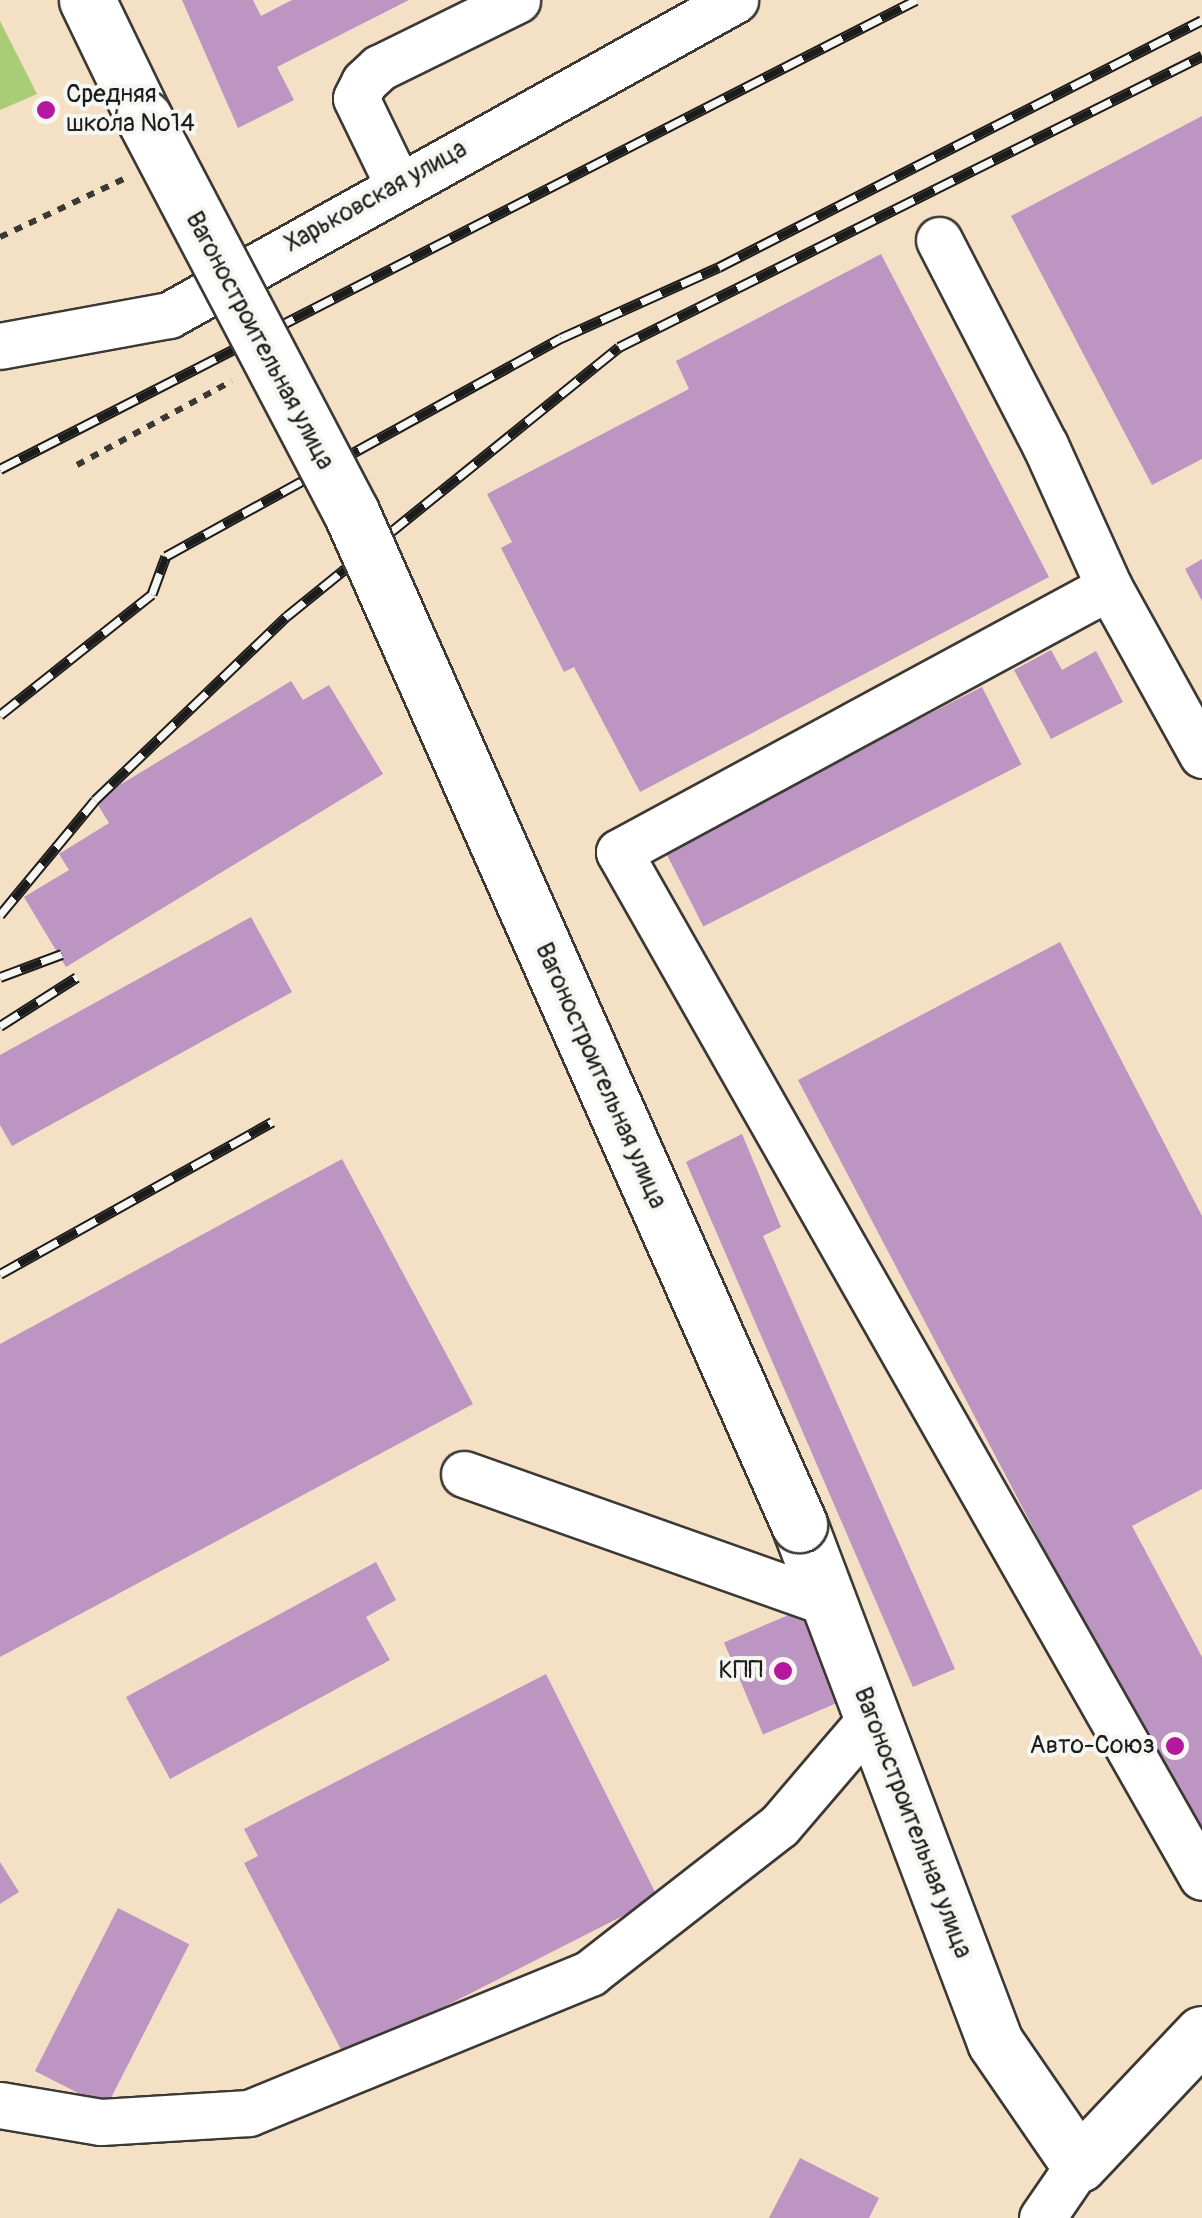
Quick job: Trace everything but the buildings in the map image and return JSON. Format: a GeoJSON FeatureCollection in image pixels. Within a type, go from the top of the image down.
{"type":"FeatureCollection","features":[{"type":"Feature","properties":{"kind":"main road","name":"Вагоностроительная улица"},"geometry":{"type":"LineString","coordinates":[[87,0],[154,140],[350,512],[799,1524],[995,2042],[1079,2164]]}},
{"type":"Feature","properties":{"kind":"main road"},"geometry":{"type":"LineString","coordinates":[[1079,2164],[1202,2034]]}},
{"type":"Feature","properties":{"kind":"street"},"geometry":{"type":"LineString","coordinates":[[397,183],[356,98],[364,82],[379,68],[517,0]]}},
{"type":"Feature","properties":{"kind":"street","name":"Харьковская улица"},"geometry":{"type":"LineString","coordinates":[[0,346],[169,315],[397,183],[735,0]]}},
{"type":"Feature","properties":{"kind":"street"},"geometry":{"type":"LineString","coordinates":[[939,240],[1045,445],[1109,588],[1202,755]]}},
{"type":"Feature","properties":{"kind":"street"},"geometry":{"type":"LineString","coordinates":[[1109,588],[620,852],[1202,1877]]}},
{"type":"Feature","properties":{"kind":"street"},"geometry":{"type":"LineString","coordinates":[[464,1474],[828,1602]]}},
{"type":"Feature","properties":{"kind":"street"},"geometry":{"type":"LineString","coordinates":[[0,2104],[101,2122],[250,2112],[590,1973],[778,1826],[872,1717]]}},
{"type":"Feature","properties":{"kind":"street"},"geometry":{"type":"LineString","coordinates":[[1042,2218],[1079,2164]]}},
{"type":"Feature","properties":{"kind":"path"},"geometry":{"type":"LineString","coordinates":[[0,237],[154,140]]}},
{"type":"Feature","properties":{"kind":"path"},"geometry":{"type":"LineString","coordinates":[[77,465],[268,361]]}},
{"type":"Feature","properties":{"kind":"green space"},"geometry":{"type":"Polygon","coordinates":[[[0,21],[37,94],[0,110],[0,21]]]}},
{"type":"Feature","properties":{"kind":"railway"},"geometry":{"type":"LineString","coordinates":[[0,469],[916,0]]}},
{"type":"Feature","properties":{"kind":"railway"},"geometry":{"type":"LineString","coordinates":[[0,715],[152,594],[166,556],[561,338],[719,267],[1202,20]]}},
{"type":"Feature","properties":{"kind":"railway"},"geometry":{"type":"LineString","coordinates":[[0,915],[95,800],[287,616],[619,347],[1202,56]]}},
{"type":"Feature","properties":{"kind":"railway"},"geometry":{"type":"LineString","coordinates":[[0,977],[62,954]]}},
{"type":"Feature","properties":{"kind":"railway"},"geometry":{"type":"LineString","coordinates":[[0,1026],[77,977]]}},
{"type":"Feature","properties":{"kind":"railway"},"geometry":{"type":"LineString","coordinates":[[0,1274],[272,1122]]}},
{"type":"Feature","properties":{"kind":"place","name":"Средняя школа №14"},"geometry":{"type":"Point","coordinates":[46,110]}},
{"type":"Feature","properties":{"kind":"place","name":"КПП"},"geometry":{"type":"Point","coordinates":[783,1671]}},
{"type":"Feature","properties":{"kind":"place","name":"Авто-Союз"},"geometry":{"type":"Point","coordinates":[1175,1746]}}]}
